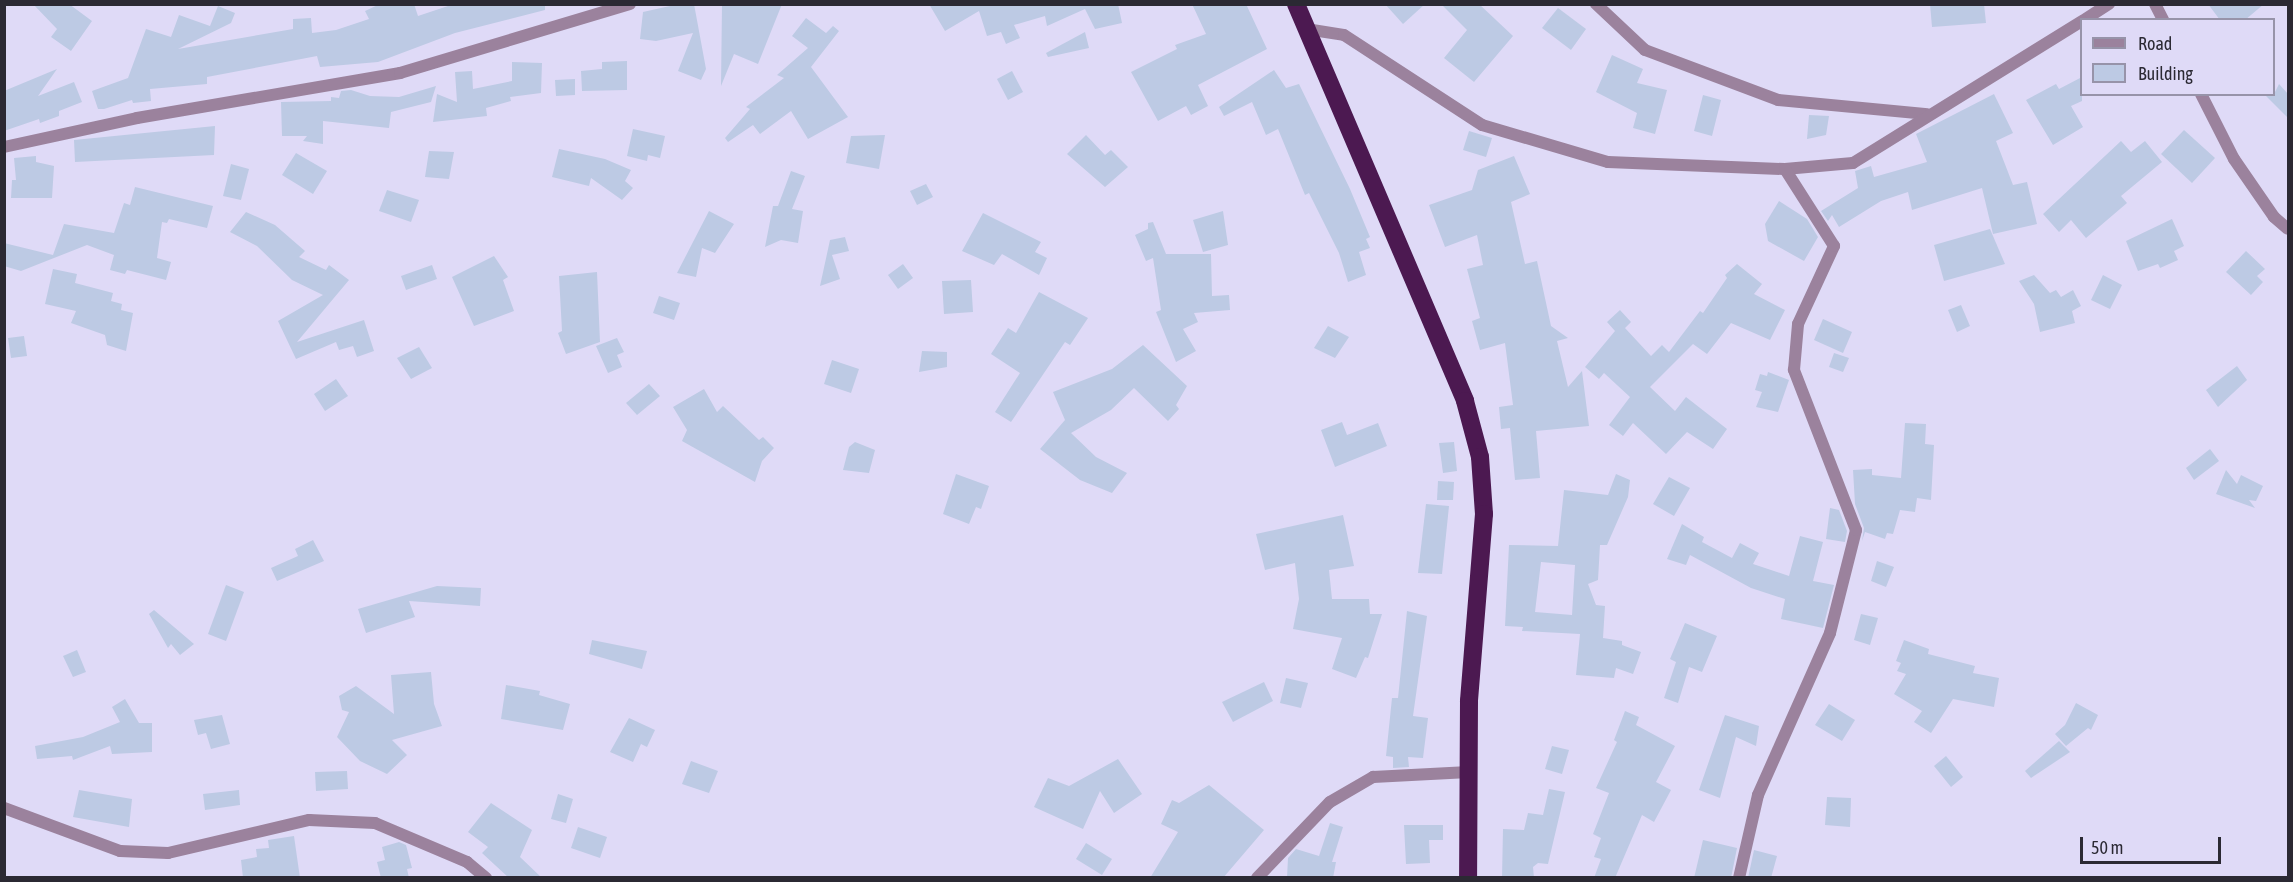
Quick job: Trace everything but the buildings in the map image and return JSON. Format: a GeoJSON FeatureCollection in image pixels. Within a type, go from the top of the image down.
{"type":"FeatureCollection","features":[{"type":"Feature","properties":{"kind":"highway"},"geometry":{"type":"LineString","coordinates":[[1296,4],[1465,401],[1480,457],[1484,514],[1471,669],[1468,878]]}},
{"type":"Feature","properties":{"kind":"street"},"geometry":{"type":"LineString","coordinates":[[4,147],[137,118],[400,73],[630,4]]}},
{"type":"Feature","properties":{"kind":"street"},"geometry":{"type":"LineString","coordinates":[[1596,4],[1645,50],[1778,100],[1927,114]]}},
{"type":"Feature","properties":{"kind":"street"},"geometry":{"type":"LineString","coordinates":[[2086,18],[2109,4]]}},
{"type":"Feature","properties":{"kind":"street"},"geometry":{"type":"LineString","coordinates":[[2155,4],[2162,18]]}},
{"type":"Feature","properties":{"kind":"street"},"geometry":{"type":"LineString","coordinates":[[1306,29],[1344,35],[1482,125],[1516,136],[1608,162],[1785,169],[1853,162],[1927,114],[2080,22]]}},
{"type":"Feature","properties":{"kind":"street"},"geometry":{"type":"LineString","coordinates":[[2202,96],[2234,159],[2274,217],[2289,229]]}},
{"type":"Feature","properties":{"kind":"street"},"geometry":{"type":"LineString","coordinates":[[1739,878],[1758,795],[1830,633],[1856,530],[1794,370],[1798,324],[1834,246],[1785,169]]}},
{"type":"Feature","properties":{"kind":"street"},"geometry":{"type":"LineString","coordinates":[[1257,878],[1330,802],[1373,777],[1469,772]]}},
{"type":"Feature","properties":{"kind":"street"},"geometry":{"type":"LineString","coordinates":[[4,808],[120,851],[168,853],[309,820],[375,823],[467,862],[486,878]]}}]}
